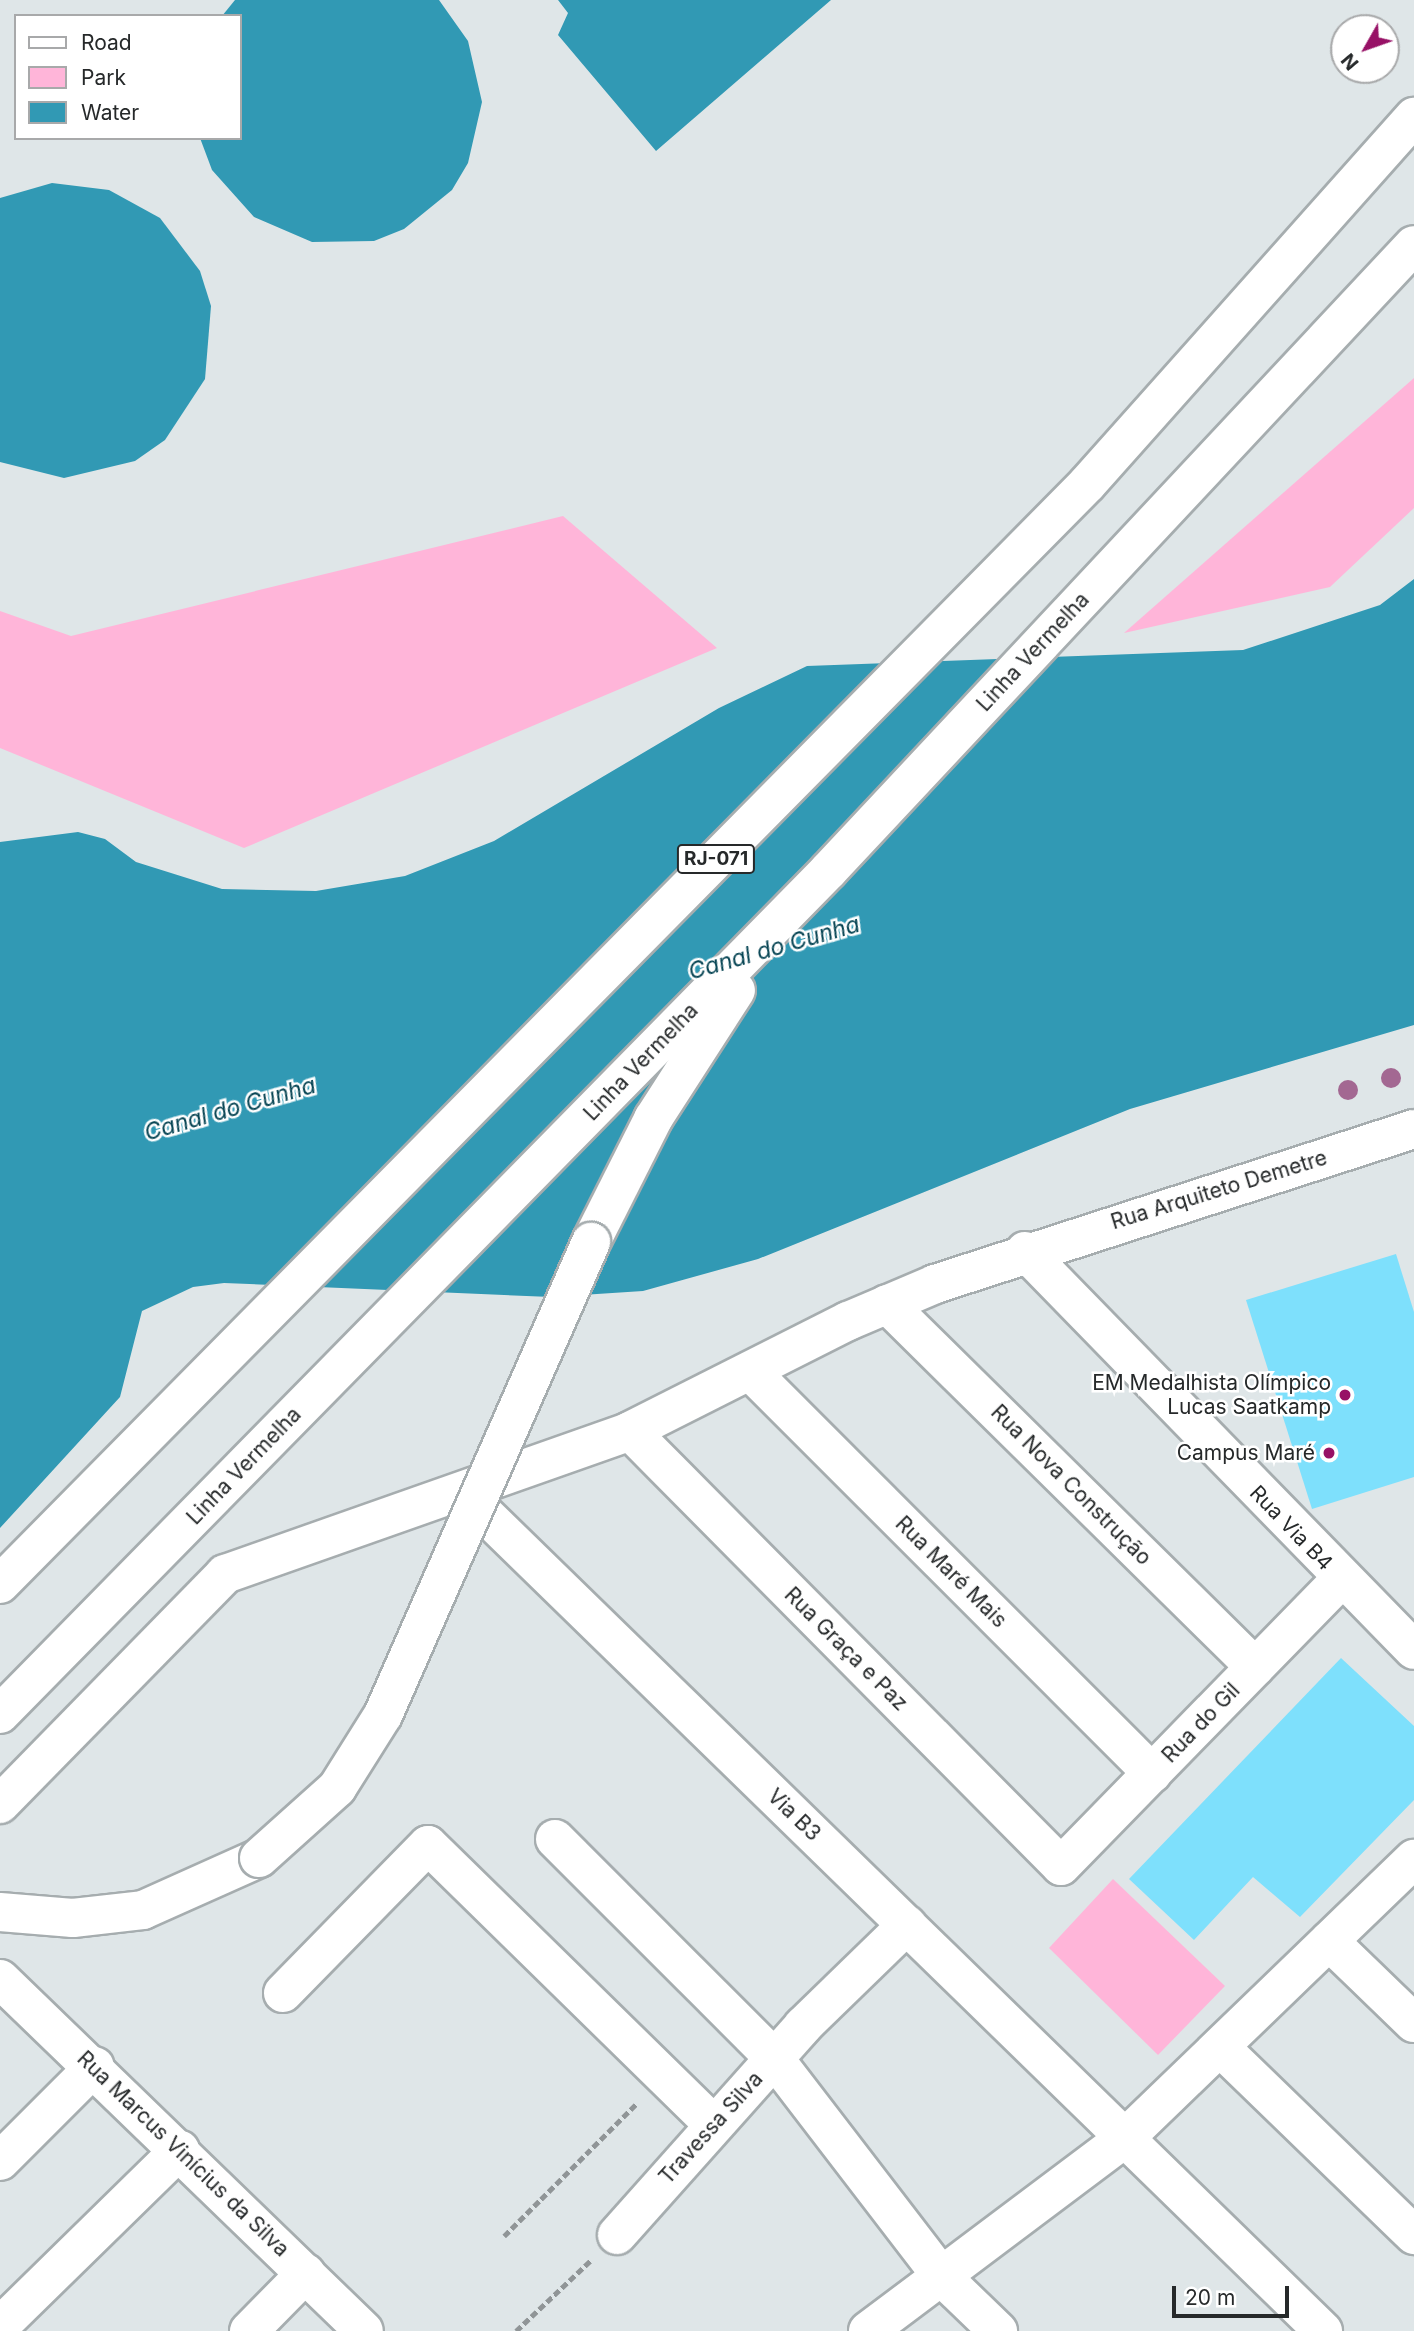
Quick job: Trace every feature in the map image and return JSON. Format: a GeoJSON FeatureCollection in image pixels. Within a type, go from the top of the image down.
{"type":"FeatureCollection","features":[{"type":"Feature","properties":{"kind":"main road","name":"RJ-071"},"geometry":{"type":"LineString","coordinates":[[0,1584],[1087,484],[1414,117]]}},
{"type":"Feature","properties":{"kind":"main road","name":"Linha Vermelha"},"geometry":{"type":"LineString","coordinates":[[0,1714],[828,871],[1414,245]]}},
{"type":"Feature","properties":{"kind":"main road"},"geometry":{"type":"LineString","coordinates":[[0,1912],[108,1917],[183,1896],[259,1858],[337,1788],[402,1678],[517,1401],[653,1119],[741,984],[828,871]]}},
{"type":"Feature","properties":{"kind":"main road","name":"Rua Arquiteto Demetre"},"geometry":{"type":"LineString","coordinates":[[0,1804],[225,1574],[463,1493],[630,1431],[887,1304],[1025,1251],[1414,1129]]}},
{"type":"Feature","properties":{"kind":"main road","name":"Rua Via B4"},"geometry":{"type":"LineString","coordinates":[[1025,1251],[1341,1579],[1414,1650]]}},
{"type":"Feature","properties":{"kind":"main road","name":"Rua Nova Construção"},"geometry":{"type":"LineString","coordinates":[[887,1304],[1255,1667]]}},
{"type":"Feature","properties":{"kind":"main road","name":"Rua Maré Mais"},"geometry":{"type":"LineString","coordinates":[[750,1371],[1152,1773]]}},
{"type":"Feature","properties":{"kind":"main road","name":"Rua Graça e Paz"},"geometry":{"type":"LineString","coordinates":[[630,1431],[1061,1866]]}},
{"type":"Feature","properties":{"kind":"main road","name":"Via B3"},"geometry":{"type":"LineString","coordinates":[[463,1493],[1323,2331]]}},
{"type":"Feature","properties":{"kind":"main road","name":"Rua do Gil"},"geometry":{"type":"LineString","coordinates":[[1061,1866],[1341,1579]]}},
{"type":"Feature","properties":{"kind":"main road"},"geometry":{"type":"LineString","coordinates":[[555,1839],[774,2058],[943,2277],[998,2331]]}},
{"type":"Feature","properties":{"kind":"main road"},"geometry":{"type":"LineString","coordinates":[[283,1993],[428,1845],[714,2125]]}},
{"type":"Feature","properties":{"kind":"main road"},"geometry":{"type":"LineString","coordinates":[[868,2331],[1125,2138],[1414,1859]]}},
{"type":"Feature","properties":{"kind":"main road","name":"Travessa Silva"},"geometry":{"type":"LineString","coordinates":[[617,2235],[774,2058],[907,1925]]}},
{"type":"Feature","properties":{"kind":"main road"},"geometry":{"type":"LineString","coordinates":[[1329,1941],[1414,2023]]}},
{"type":"Feature","properties":{"kind":"main road","name":"Rua Marcus Vinícius da Silva"},"geometry":{"type":"LineString","coordinates":[[0,1979],[95,2066],[364,2331]]}},
{"type":"Feature","properties":{"kind":"main road"},"geometry":{"type":"LineString","coordinates":[[1221,2048],[1414,2235]]}},
{"type":"Feature","properties":{"kind":"main road"},"geometry":{"type":"LineString","coordinates":[[0,2161],[95,2066]]}},
{"type":"Feature","properties":{"kind":"main road"},"geometry":{"type":"LineString","coordinates":[[0,2326],[180,2150]]}},
{"type":"Feature","properties":{"kind":"main road"},"geometry":{"type":"LineString","coordinates":[[249,2331],[306,2273]]}},
{"type":"Feature","properties":{"kind":"path"},"geometry":{"type":"LineString","coordinates":[[504,2236],[664,2076]]}},
{"type":"Feature","properties":{"kind":"path"},"geometry":{"type":"LineString","coordinates":[[516,2331],[617,2235]]}},
{"type":"Feature","properties":{"kind":"green space"},"geometry":{"type":"Polygon","coordinates":[[[1414,378],[1414,508],[1330,587],[1124,633],[1414,378]]]}},
{"type":"Feature","properties":{"kind":"green space"},"geometry":{"type":"Polygon","coordinates":[[[563,516],[717,648],[244,848],[0,748],[0,611],[71,636],[563,516]]]}},
{"type":"Feature","properties":{"kind":"green space"},"geometry":{"type":"Polygon","coordinates":[[[1113,1879],[1225,1986],[1158,2055],[1049,1948],[1113,1879]]]}},
{"type":"Feature","properties":{"kind":"water"},"geometry":{"type":"Polygon","coordinates":[[[235,0],[439,0],[468,41],[482,102],[468,163],[452,190],[404,229],[374,241],[312,242],[254,217],[212,170],[201,140],[242,140],[242,14],[224,14],[235,0]]]}},
{"type":"Feature","properties":{"kind":"water"},"geometry":{"type":"Polygon","coordinates":[[[558,0],[831,0],[656,151],[558,35],[568,13],[558,0]]]}},
{"type":"Feature","properties":{"kind":"water"},"geometry":{"type":"Polygon","coordinates":[[[52,183],[109,190],[160,218],[200,271],[211,306],[205,379],[165,440],[135,461],[64,478],[0,462],[0,198],[52,183]]]}},
{"type":"Feature","properties":{"kind":"water","name":"Canal do Cunha"},"geometry":{"type":"Polygon","coordinates":[[[1414,579],[1414,1025],[1130,1109],[758,1259],[643,1291],[551,1297],[224,1283],[193,1287],[142,1311],[120,1397],[0,1528],[0,842],[78,832],[105,839],[136,862],[222,889],[316,891],[405,876],[494,841],[719,708],[807,666],[1243,650],[1380,605],[1414,579]]]}},
{"type":"Feature","properties":{"kind":"building","name":"EM Medalhista Olímpico Lucas Saatkamp"},"geometry":{"type":"Polygon","coordinates":[[[1396,1254],[1414,1312],[1414,1477],[1312,1509],[1246,1300],[1396,1254]]]}},
{"type":"Feature","properties":{"kind":"building"},"geometry":{"type":"Polygon","coordinates":[[[1341,1658],[1414,1726],[1414,1800],[1300,1917],[1253,1877],[1194,1940],[1129,1879],[1341,1658]]]}},
{"type":"Feature","properties":{"kind":"place","name":"EM Medalhista Olímpico Lucas Saatkamp"},"geometry":{"type":"Point","coordinates":[1345,1395]}},
{"type":"Feature","properties":{"kind":"place","name":"Campus Maré"},"geometry":{"type":"Point","coordinates":[1329,1453]}}]}
